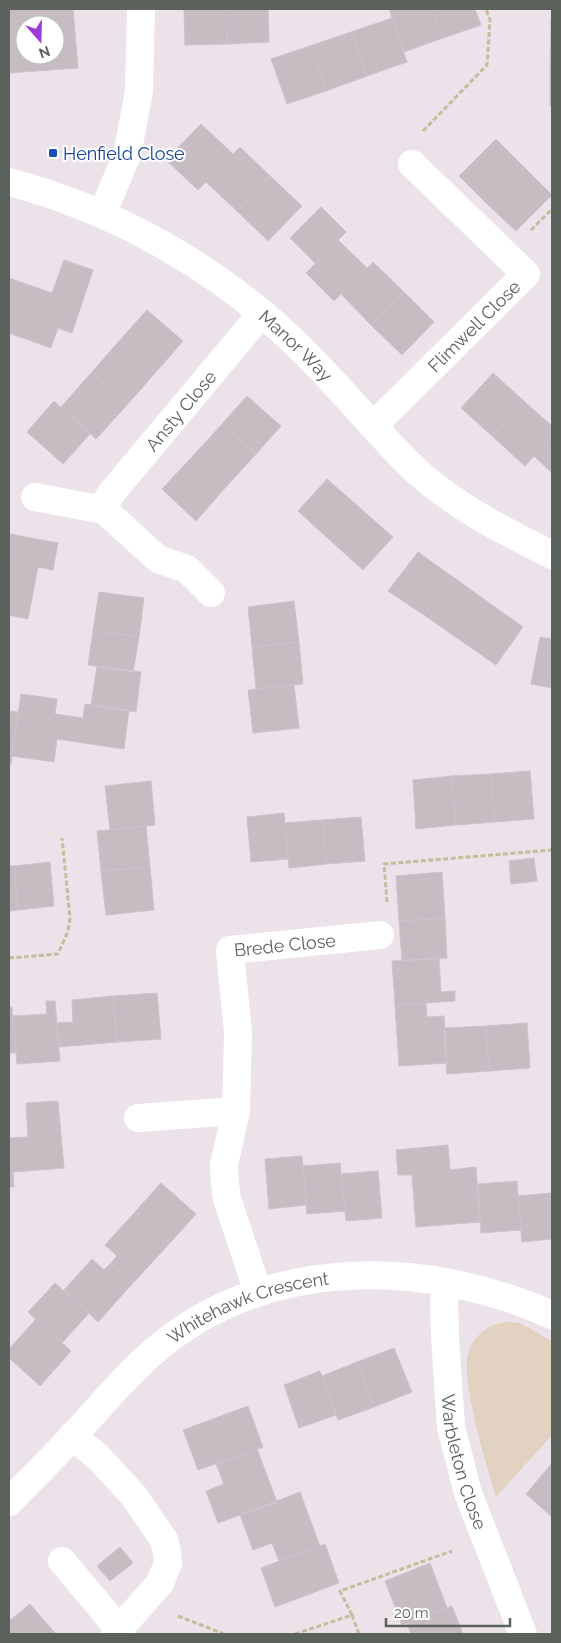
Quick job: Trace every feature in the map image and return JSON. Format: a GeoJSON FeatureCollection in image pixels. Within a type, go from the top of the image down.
{"type":"FeatureCollection","features":[{"type":"Feature","properties":{"kind":"street"},"geometry":{"type":"LineString","coordinates":[[102,214],[127,155],[139,91],[141,9]]}},
{"type":"Feature","properties":{"kind":"street","name":"Flimwell Close"},"geometry":{"type":"LineString","coordinates":[[373,426],[526,274],[412,164]]}},
{"type":"Feature","properties":{"kind":"street","name":"Manor Way"},"geometry":{"type":"LineString","coordinates":[[9,182],[38,190],[102,214],[186,258],[261,314],[295,343],[411,465],[443,492],[477,515],[552,555]]}},
{"type":"Feature","properties":{"kind":"street","name":"Ansty Close"},"geometry":{"type":"LineString","coordinates":[[104,510],[109,496],[261,314]]}},
{"type":"Feature","properties":{"kind":"street"},"geometry":{"type":"LineString","coordinates":[[35,497],[104,510],[158,559],[187,569],[211,593]]}},
{"type":"Feature","properties":{"kind":"street","name":"Brede Close"},"geometry":{"type":"LineString","coordinates":[[258,1292],[227,1200],[225,1183],[224,1166],[236,1111],[238,1033],[230,950],[380,935]]}},
{"type":"Feature","properties":{"kind":"street"},"geometry":{"type":"LineString","coordinates":[[138,1118],[236,1111]]}},
{"type":"Feature","properties":{"kind":"street","name":"Whitehawk Crescent"},"geometry":{"type":"LineString","coordinates":[[9,1502],[72,1436],[114,1388],[153,1352],[188,1326],[224,1306],[258,1292],[299,1281],[353,1276],[400,1276],[475,1287],[519,1301],[552,1316]]}},
{"type":"Feature","properties":{"kind":"street","name":"Warbleton Close"},"geometry":{"type":"LineString","coordinates":[[447,1282],[444,1302],[450,1427],[468,1493],[522,1634]]}},
{"type":"Feature","properties":{"kind":"street"},"geometry":{"type":"LineString","coordinates":[[62,1561],[117,1631],[160,1583],[168,1563],[164,1540],[134,1496],[98,1457],[72,1436]]}},
{"type":"Feature","properties":{"kind":"path"},"geometry":{"type":"LineString","coordinates":[[412,164],[402,153],[487,65],[490,20],[486,9]]}},
{"type":"Feature","properties":{"kind":"path"},"geometry":{"type":"LineString","coordinates":[[9,958],[58,954],[68,931],[70,918],[62,838]]}},
{"type":"Feature","properties":{"kind":"path"},"geometry":{"type":"LineString","coordinates":[[380,935],[389,934],[384,864],[552,850]]}},
{"type":"Feature","properties":{"kind":"path"},"geometry":{"type":"LineString","coordinates":[[359,1634],[340,1591],[487,1539]]}},
{"type":"Feature","properties":{"kind":"path"},"geometry":{"type":"LineString","coordinates":[[143,1602],[224,1634]]}},
{"type":"Feature","properties":{"kind":"path"},"geometry":{"type":"LineString","coordinates":[[295,1634],[352,1615]]}},
{"type":"Feature","properties":{"kind":"shaded area"},"geometry":{"type":"Polygon","coordinates":[[[506,1322],[520,1323],[552,1341],[552,1435],[496,1497],[471,1404],[467,1367],[468,1354],[477,1336],[493,1325],[506,1322]]]}},
{"type":"Feature","properties":{"kind":"building"},"geometry":{"type":"Polygon","coordinates":[[[9,9],[73,9],[78,68],[9,73],[9,9]]]}},
{"type":"Feature","properties":{"kind":"building"},"geometry":{"type":"Polygon","coordinates":[[[184,9],[226,9],[227,44],[185,45],[184,9]]]}},
{"type":"Feature","properties":{"kind":"building"},"geometry":{"type":"Polygon","coordinates":[[[226,9],[268,9],[269,42],[227,44],[226,9]]]}},
{"type":"Feature","properties":{"kind":"building"},"geometry":{"type":"Polygon","coordinates":[[[389,9],[433,9],[443,38],[404,52],[389,9]]]}},
{"type":"Feature","properties":{"kind":"building"},"geometry":{"type":"Polygon","coordinates":[[[433,9],[475,9],[481,25],[443,38],[433,9]]]}},
{"type":"Feature","properties":{"kind":"building"},"geometry":{"type":"Polygon","coordinates":[[[392,18],[407,62],[367,76],[351,32],[392,18]]]}},
{"type":"Feature","properties":{"kind":"building"},"geometry":{"type":"Polygon","coordinates":[[[551,18],[552,62],[550,62],[551,18]]]}},
{"type":"Feature","properties":{"kind":"building"},"geometry":{"type":"Polygon","coordinates":[[[351,32],[367,76],[326,91],[310,46],[351,32]]]}},
{"type":"Feature","properties":{"kind":"building"},"geometry":{"type":"Polygon","coordinates":[[[310,46],[326,91],[287,104],[271,59],[310,46]]]}},
{"type":"Feature","properties":{"kind":"building"},"geometry":{"type":"Polygon","coordinates":[[[550,62],[552,62],[552,106],[550,106],[550,62]]]}},
{"type":"Feature","properties":{"kind":"building"},"geometry":{"type":"Polygon","coordinates":[[[201,124],[233,154],[198,190],[166,160],[201,124]]]}},
{"type":"Feature","properties":{"kind":"building"},"geometry":{"type":"Polygon","coordinates":[[[496,139],[524,167],[487,204],[459,176],[496,139]]]}},
{"type":"Feature","properties":{"kind":"building"},"geometry":{"type":"Polygon","coordinates":[[[240,147],[270,176],[237,211],[206,182],[240,147]]]}},
{"type":"Feature","properties":{"kind":"building"},"geometry":{"type":"Polygon","coordinates":[[[524,167],[552,195],[516,231],[487,204],[524,167]]]}},
{"type":"Feature","properties":{"kind":"building"},"geometry":{"type":"Polygon","coordinates":[[[270,176],[302,206],[268,241],[237,211],[270,176]]]}},
{"type":"Feature","properties":{"kind":"building"},"geometry":{"type":"Polygon","coordinates":[[[321,207],[346,232],[315,263],[290,238],[321,207]]]}},
{"type":"Feature","properties":{"kind":"building"},"geometry":{"type":"Polygon","coordinates":[[[338,240],[367,268],[334,301],[306,273],[338,240]]]}},
{"type":"Feature","properties":{"kind":"building"},"geometry":{"type":"Polygon","coordinates":[[[64,260],[93,270],[72,333],[58,328],[51,348],[9,333],[9,278],[52,293],[64,260]]]}},
{"type":"Feature","properties":{"kind":"building"},"geometry":{"type":"Polygon","coordinates":[[[373,262],[404,292],[371,325],[341,294],[373,262]]]}},
{"type":"Feature","properties":{"kind":"building"},"geometry":{"type":"Polygon","coordinates":[[[404,292],[434,322],[402,355],[371,325],[404,292]]]}},
{"type":"Feature","properties":{"kind":"building"},"geometry":{"type":"Polygon","coordinates":[[[147,310],[183,341],[156,372],[120,340],[147,310]]]}},
{"type":"Feature","properties":{"kind":"building"},"geometry":{"type":"Polygon","coordinates":[[[120,340],[156,372],[127,405],[92,372],[120,340]]]}},
{"type":"Feature","properties":{"kind":"building"},"geometry":{"type":"Polygon","coordinates":[[[92,372],[127,405],[96,439],[61,407],[92,372]]]}},
{"type":"Feature","properties":{"kind":"building"},"geometry":{"type":"Polygon","coordinates":[[[493,373],[524,401],[492,436],[461,408],[493,373]]]}},
{"type":"Feature","properties":{"kind":"building"},"geometry":{"type":"Polygon","coordinates":[[[247,396],[281,426],[256,454],[222,424],[247,396]]]}},
{"type":"Feature","properties":{"kind":"building"},"geometry":{"type":"Polygon","coordinates":[[[54,401],[90,434],[63,464],[27,432],[54,401]]]}},
{"type":"Feature","properties":{"kind":"building"},"geometry":{"type":"Polygon","coordinates":[[[524,401],[552,426],[552,436],[525,466],[492,436],[524,401]]]}},
{"type":"Feature","properties":{"kind":"building"},"geometry":{"type":"Polygon","coordinates":[[[222,424],[256,454],[225,488],[191,458],[222,424]]]}},
{"type":"Feature","properties":{"kind":"building"},"geometry":{"type":"Polygon","coordinates":[[[552,436],[552,473],[534,456],[552,436]]]}},
{"type":"Feature","properties":{"kind":"building"},"geometry":{"type":"Polygon","coordinates":[[[191,458],[225,488],[196,521],[162,489],[191,458]]]}},
{"type":"Feature","properties":{"kind":"building"},"geometry":{"type":"Polygon","coordinates":[[[327,479],[360,508],[331,541],[298,511],[327,479]]]}},
{"type":"Feature","properties":{"kind":"building"},"geometry":{"type":"Polygon","coordinates":[[[360,508],[393,537],[363,570],[331,541],[360,508]]]}},
{"type":"Feature","properties":{"kind":"building"},"geometry":{"type":"Polygon","coordinates":[[[10,534],[58,543],[53,570],[38,567],[28,619],[9,615],[10,534]]]}},
{"type":"Feature","properties":{"kind":"building"},"geometry":{"type":"Polygon","coordinates":[[[418,552],[453,577],[424,615],[388,591],[418,552]]]}},
{"type":"Feature","properties":{"kind":"building"},"geometry":{"type":"Polygon","coordinates":[[[453,577],[488,602],[460,640],[424,615],[453,577]]]}},
{"type":"Feature","properties":{"kind":"building"},"geometry":{"type":"Polygon","coordinates":[[[99,592],[144,598],[139,637],[93,631],[99,592]]]}},
{"type":"Feature","properties":{"kind":"building"},"geometry":{"type":"Polygon","coordinates":[[[294,601],[299,642],[252,647],[248,607],[294,601]]]}},
{"type":"Feature","properties":{"kind":"building"},"geometry":{"type":"Polygon","coordinates":[[[488,602],[523,627],[496,665],[460,640],[488,602]]]}},
{"type":"Feature","properties":{"kind":"building"},"geometry":{"type":"Polygon","coordinates":[[[93,631],[139,637],[133,672],[88,665],[93,631]]]}},
{"type":"Feature","properties":{"kind":"building"},"geometry":{"type":"Polygon","coordinates":[[[540,637],[552,639],[552,688],[531,684],[540,637]]]}},
{"type":"Feature","properties":{"kind":"building"},"geometry":{"type":"Polygon","coordinates":[[[299,642],[303,684],[256,689],[252,647],[299,642]]]}},
{"type":"Feature","properties":{"kind":"building"},"geometry":{"type":"Polygon","coordinates":[[[97,666],[141,672],[136,712],[91,705],[97,666]]]}},
{"type":"Feature","properties":{"kind":"building"},"geometry":{"type":"Polygon","coordinates":[[[294,685],[299,728],[253,733],[248,690],[294,685]]]}},
{"type":"Feature","properties":{"kind":"building"},"geometry":{"type":"Polygon","coordinates":[[[21,694],[57,699],[55,714],[83,718],[85,704],[129,710],[124,749],[57,739],[54,762],[12,756],[21,694]]]}},
{"type":"Feature","properties":{"kind":"building"},"geometry":{"type":"Polygon","coordinates":[[[9,711],[18,712],[11,764],[9,764],[9,711]]]}},
{"type":"Feature","properties":{"kind":"building"},"geometry":{"type":"Polygon","coordinates":[[[530,771],[534,819],[495,822],[491,774],[530,771]]]}},
{"type":"Feature","properties":{"kind":"building"},"geometry":{"type":"Polygon","coordinates":[[[491,774],[495,822],[456,825],[452,776],[491,774]]]}},
{"type":"Feature","properties":{"kind":"building"},"geometry":{"type":"Polygon","coordinates":[[[452,776],[456,825],[416,829],[413,780],[452,776]]]}},
{"type":"Feature","properties":{"kind":"building"},"geometry":{"type":"Polygon","coordinates":[[[151,781],[155,825],[110,830],[105,786],[151,781]]]}},
{"type":"Feature","properties":{"kind":"building"},"geometry":{"type":"Polygon","coordinates":[[[284,813],[288,859],[251,862],[247,817],[284,813]]]}},
{"type":"Feature","properties":{"kind":"building"},"geometry":{"type":"Polygon","coordinates":[[[361,817],[365,861],[327,864],[322,820],[361,817]]]}},
{"type":"Feature","properties":{"kind":"building"},"geometry":{"type":"Polygon","coordinates":[[[322,820],[327,864],[289,868],[285,823],[322,820]]]}},
{"type":"Feature","properties":{"kind":"building"},"geometry":{"type":"Polygon","coordinates":[[[146,826],[150,867],[101,871],[97,831],[146,826]]]}},
{"type":"Feature","properties":{"kind":"building"},"geometry":{"type":"Polygon","coordinates":[[[534,858],[537,881],[511,884],[509,861],[534,858]]]}},
{"type":"Feature","properties":{"kind":"building"},"geometry":{"type":"Polygon","coordinates":[[[50,862],[54,906],[18,910],[14,866],[50,862]]]}},
{"type":"Feature","properties":{"kind":"building"},"geometry":{"type":"Polygon","coordinates":[[[9,866],[14,866],[18,910],[9,911],[9,866]]]}},
{"type":"Feature","properties":{"kind":"building"},"geometry":{"type":"Polygon","coordinates":[[[150,867],[154,910],[106,915],[101,871],[150,867]]]}},
{"type":"Feature","properties":{"kind":"building"},"geometry":{"type":"Polygon","coordinates":[[[442,872],[445,918],[399,921],[396,876],[442,872]]]}},
{"type":"Feature","properties":{"kind":"building"},"geometry":{"type":"Polygon","coordinates":[[[445,918],[447,958],[402,961],[399,921],[445,918]]]}},
{"type":"Feature","properties":{"kind":"building"},"geometry":{"type":"Polygon","coordinates":[[[439,958],[441,992],[455,991],[455,1001],[395,1005],[392,961],[439,958]]]}},
{"type":"Feature","properties":{"kind":"building"},"geometry":{"type":"Polygon","coordinates":[[[157,993],[161,1039],[117,1042],[113,996],[157,993]]]}},
{"type":"Feature","properties":{"kind":"building"},"geometry":{"type":"Polygon","coordinates":[[[113,996],[117,1042],[59,1047],[57,1023],[73,1022],[72,1000],[113,996]]]}},
{"type":"Feature","properties":{"kind":"building"},"geometry":{"type":"Polygon","coordinates":[[[46,1001],[55,1001],[60,1061],[17,1064],[13,1016],[47,1014],[46,1001]]]}},
{"type":"Feature","properties":{"kind":"building"},"geometry":{"type":"Polygon","coordinates":[[[426,1003],[427,1017],[444,1016],[447,1063],[399,1066],[395,1005],[426,1003]]]}},
{"type":"Feature","properties":{"kind":"building"},"geometry":{"type":"Polygon","coordinates":[[[9,1007],[12,1007],[16,1053],[9,1053],[9,1007]]]}},
{"type":"Feature","properties":{"kind":"building"},"geometry":{"type":"Polygon","coordinates":[[[527,1023],[530,1068],[489,1071],[486,1026],[527,1023]]]}},
{"type":"Feature","properties":{"kind":"building"},"geometry":{"type":"Polygon","coordinates":[[[486,1026],[489,1071],[447,1074],[444,1028],[486,1026]]]}},
{"type":"Feature","properties":{"kind":"building"},"geometry":{"type":"Polygon","coordinates":[[[58,1101],[64,1168],[13,1172],[14,1187],[9,1187],[9,1138],[28,1137],[26,1103],[58,1101]]]}},
{"type":"Feature","properties":{"kind":"building"},"geometry":{"type":"Polygon","coordinates":[[[448,1145],[450,1170],[476,1167],[480,1222],[416,1227],[412,1175],[398,1175],[396,1150],[448,1145]]]}},
{"type":"Feature","properties":{"kind":"building"},"geometry":{"type":"Polygon","coordinates":[[[302,1156],[306,1205],[269,1209],[265,1159],[302,1156]]]}},
{"type":"Feature","properties":{"kind":"building"},"geometry":{"type":"Polygon","coordinates":[[[340,1163],[345,1211],[307,1214],[303,1166],[340,1163]]]}},
{"type":"Feature","properties":{"kind":"building"},"geometry":{"type":"Polygon","coordinates":[[[378,1171],[382,1218],[346,1221],[341,1174],[378,1171]]]}},
{"type":"Feature","properties":{"kind":"building"},"geometry":{"type":"Polygon","coordinates":[[[517,1181],[521,1230],[481,1233],[478,1184],[517,1181]]]}},
{"type":"Feature","properties":{"kind":"building"},"geometry":{"type":"Polygon","coordinates":[[[161,1183],[196,1214],[170,1243],[135,1212],[161,1183]]]}},
{"type":"Feature","properties":{"kind":"building"},"geometry":{"type":"Polygon","coordinates":[[[552,1193],[552,1239],[522,1242],[518,1196],[552,1193]]]}},
{"type":"Feature","properties":{"kind":"building"},"geometry":{"type":"Polygon","coordinates":[[[135,1212],[170,1243],[133,1283],[111,1263],[117,1256],[105,1245],[135,1212]]]}},
{"type":"Feature","properties":{"kind":"building"},"geometry":{"type":"Polygon","coordinates":[[[92,1259],[104,1270],[111,1263],[133,1283],[98,1322],[64,1290],[92,1259]]]}},
{"type":"Feature","properties":{"kind":"building"},"geometry":{"type":"Polygon","coordinates":[[[55,1283],[89,1313],[62,1343],[28,1312],[55,1283]]]}},
{"type":"Feature","properties":{"kind":"building"},"geometry":{"type":"Polygon","coordinates":[[[36,1319],[71,1351],[40,1386],[9,1358],[9,1349],[36,1319]]]}},
{"type":"Feature","properties":{"kind":"building"},"geometry":{"type":"Polygon","coordinates":[[[394,1348],[412,1392],[374,1407],[357,1362],[394,1348]]]}},
{"type":"Feature","properties":{"kind":"building"},"geometry":{"type":"Polygon","coordinates":[[[357,1362],[374,1407],[338,1420],[322,1376],[357,1362]]]}},
{"type":"Feature","properties":{"kind":"building"},"geometry":{"type":"Polygon","coordinates":[[[320,1371],[336,1415],[299,1428],[284,1385],[320,1371]]]}},
{"type":"Feature","properties":{"kind":"building"},"geometry":{"type":"Polygon","coordinates":[[[248,1406],[263,1447],[198,1470],[183,1430],[248,1406]]]}},
{"type":"Feature","properties":{"kind":"building"},"geometry":{"type":"Polygon","coordinates":[[[257,1449],[277,1502],[218,1523],[206,1491],[224,1484],[216,1464],[257,1449]]]}},
{"type":"Feature","properties":{"kind":"building"},"geometry":{"type":"Polygon","coordinates":[[[552,1463],[552,1517],[526,1494],[552,1463]]]}},
{"type":"Feature","properties":{"kind":"building"},"geometry":{"type":"Polygon","coordinates":[[[300,1492],[320,1546],[279,1561],[272,1543],[253,1550],[240,1515],[300,1492]]]}},
{"type":"Feature","properties":{"kind":"building"},"geometry":{"type":"Polygon","coordinates":[[[325,1544],[339,1583],[275,1607],[261,1568],[325,1544]]]}},
{"type":"Feature","properties":{"kind":"building"},"geometry":{"type":"Polygon","coordinates":[[[120,1547],[133,1563],[110,1581],[97,1566],[120,1547]]]}},
{"type":"Feature","properties":{"kind":"building"},"geometry":{"type":"Polygon","coordinates":[[[430,1563],[447,1608],[402,1625],[385,1581],[430,1563]]]}},
{"type":"Feature","properties":{"kind":"building"},"geometry":{"type":"Polygon","coordinates":[[[30,1604],[56,1634],[28,1634],[14,1617],[30,1604]]]}},
{"type":"Feature","properties":{"kind":"building"},"geometry":{"type":"Polygon","coordinates":[[[452,1606],[463,1634],[411,1634],[407,1623],[452,1606]]]}},
{"type":"Feature","properties":{"kind":"building"},"geometry":{"type":"Polygon","coordinates":[[[14,1617],[28,1634],[9,1634],[9,1621],[14,1617]]]}},
{"type":"Feature","properties":{"kind":"place","name":"Henfield Close"},"geometry":{"type":"Point","coordinates":[53,153]}}]}
